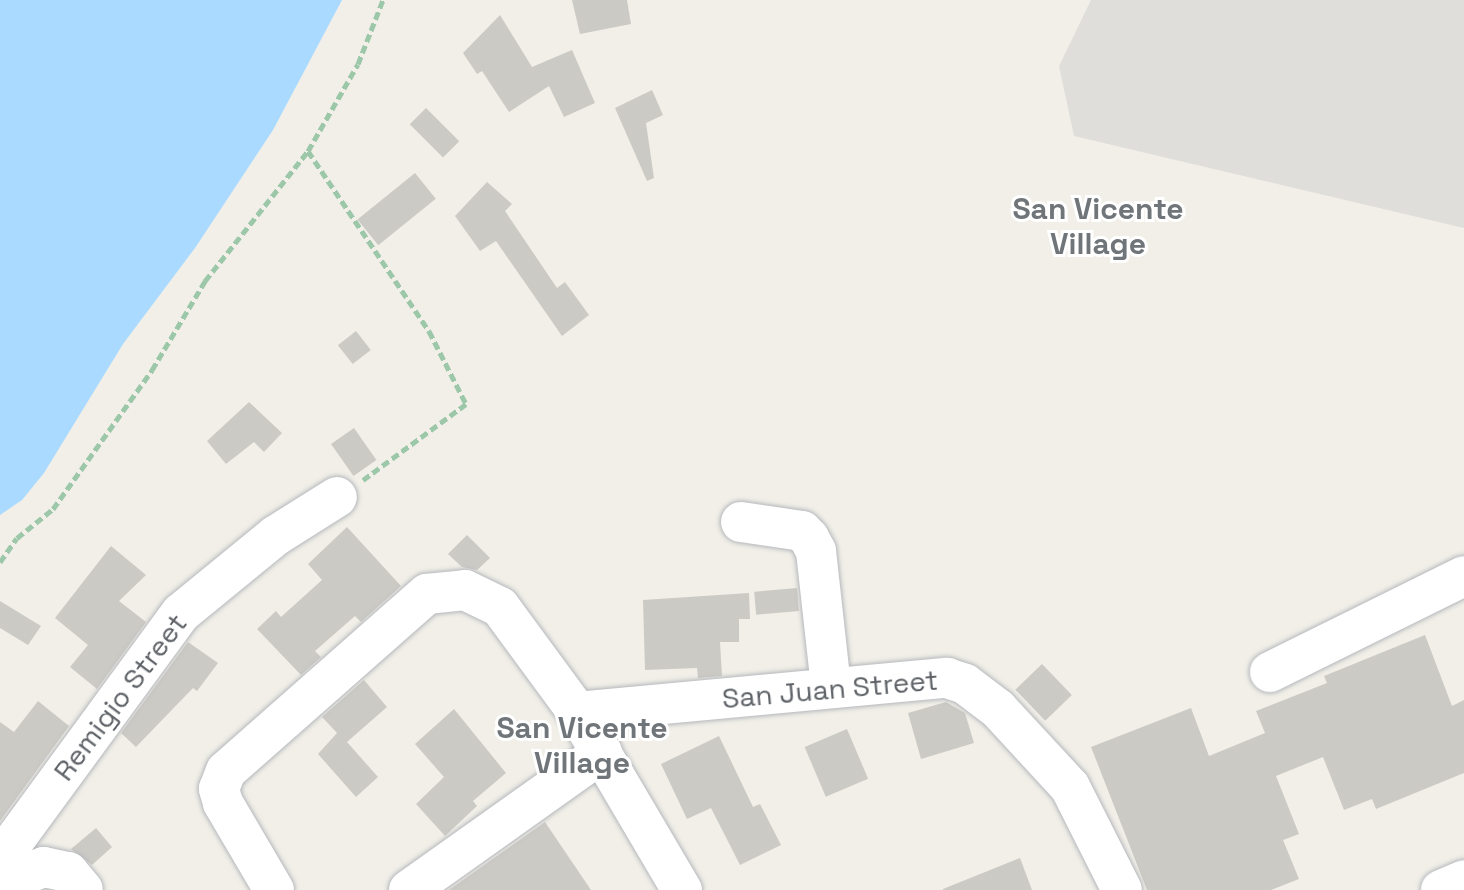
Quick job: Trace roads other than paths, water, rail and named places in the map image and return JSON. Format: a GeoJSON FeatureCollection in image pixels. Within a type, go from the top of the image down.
{"type":"FeatureCollection","features":[{"type":"Feature","properties":{"kind":"street","name":"Remigio Street"},"geometry":{"type":"LineString","coordinates":[[0,860],[181,613],[275,536],[337,497]]}},
{"type":"Feature","properties":{"kind":"street"},"geometry":{"type":"LineString","coordinates":[[741,522],[802,531],[809,538],[816,551],[831,687]]}},
{"type":"Feature","properties":{"kind":"street"},"geometry":{"type":"LineString","coordinates":[[1270,672],[1464,576]]}},
{"type":"Feature","properties":{"kind":"street"},"geometry":{"type":"LineString","coordinates":[[274,890],[223,803],[219,789],[226,771],[427,594],[465,590],[500,607],[577,712],[682,890]]}},
{"type":"Feature","properties":{"kind":"street","name":"San Juan Street"},"geometry":{"type":"LineString","coordinates":[[577,712],[947,678],[965,684],[998,709],[1070,787],[1122,890]]}},
{"type":"Feature","properties":{"kind":"street"},"geometry":{"type":"LineString","coordinates":[[409,890],[602,753]]}},
{"type":"Feature","properties":{"kind":"street"},"geometry":{"type":"LineString","coordinates":[[13,890],[23,875],[44,867],[68,872],[83,890]]}},
{"type":"Feature","properties":{"kind":"street"},"geometry":{"type":"LineString","coordinates":[[1441,890],[1464,880]]}},
{"type":"Feature","properties":{"kind":"water"},"geometry":{"type":"Polygon","coordinates":[[[0,0],[342,0],[273,130],[195,248],[123,344],[44,473],[22,500],[0,515],[0,0]]]}},
{"type":"Feature","properties":{"kind":"district","name":"San Vicente Village"},"geometry":{"type":"Point","coordinates":[1098,226]}},
{"type":"Feature","properties":{"kind":"district","name":"San Vicente Village"},"geometry":{"type":"Point","coordinates":[582,745]}}]}
